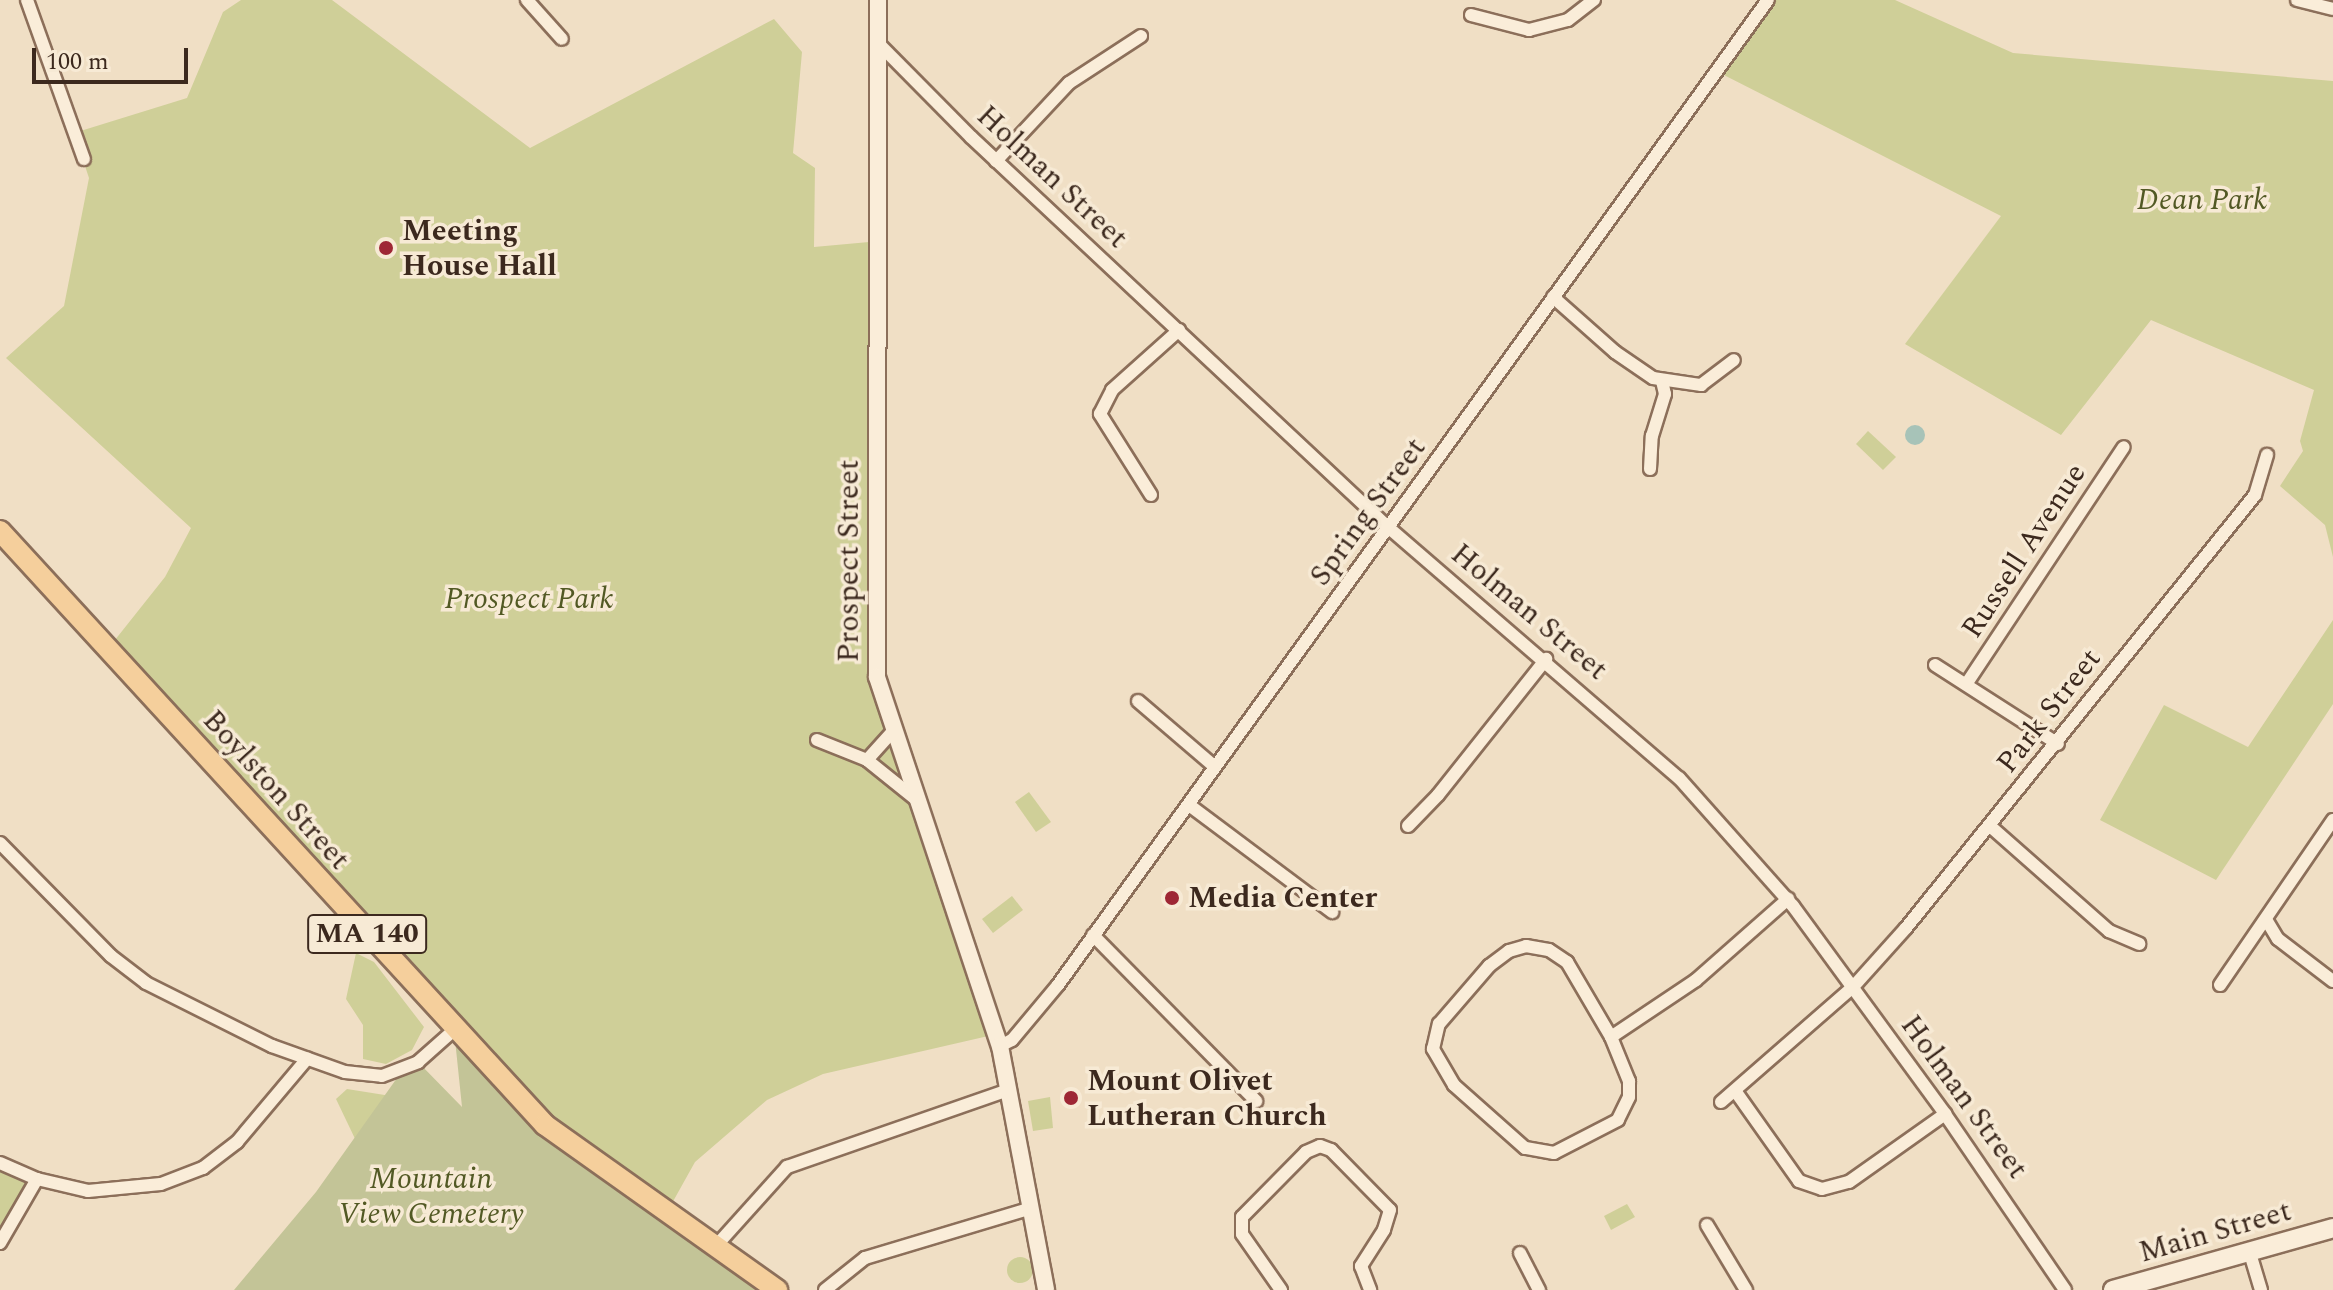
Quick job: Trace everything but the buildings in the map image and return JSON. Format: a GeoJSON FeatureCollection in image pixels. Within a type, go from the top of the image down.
{"type":"FeatureCollection","features":[{"type":"Feature","properties":{"kind":"main road","name":"Boylston Street"},"geometry":{"type":"LineString","coordinates":[[0,531],[454,1030],[545,1125],[777,1290]]}},
{"type":"Feature","properties":{"kind":"main road","name":"Main Street"},"geometry":{"type":"LineString","coordinates":[[2113,1290],[2333,1228]]}},
{"type":"Feature","properties":{"kind":"street"},"geometry":{"type":"LineString","coordinates":[[27,0],[84,159]]}},
{"type":"Feature","properties":{"kind":"street"},"geometry":{"type":"LineString","coordinates":[[527,0],[562,39]]}},
{"type":"Feature","properties":{"kind":"street","name":"Prospect Street"},"geometry":{"type":"LineString","coordinates":[[878,0],[880,77],[874,651],[893,731],[1000,1046],[1046,1290]]}},
{"type":"Feature","properties":{"kind":"street"},"geometry":{"type":"LineString","coordinates":[[1471,15],[1514,30],[1539,29],[1575,16],[1594,0]]}},
{"type":"Feature","properties":{"kind":"street"},"geometry":{"type":"LineString","coordinates":[[2297,0],[2333,9]]}},
{"type":"Feature","properties":{"kind":"street","name":"Spring Street"},"geometry":{"type":"LineString","coordinates":[[1000,1046],[1012,1040],[1041,1007],[1189,805],[1764,1]]}},
{"type":"Feature","properties":{"kind":"street"},"geometry":{"type":"LineString","coordinates":[[996,161],[1073,79],[1141,36]]}},
{"type":"Feature","properties":{"kind":"street","name":"Holman Street"},"geometry":{"type":"LineString","coordinates":[[880,45],[996,161],[1389,528],[1546,659],[1679,778],[1788,899],[1945,1114],[2065,1290]]}},
{"type":"Feature","properties":{"kind":"street"},"geometry":{"type":"LineString","coordinates":[[880,77],[904,70]]}},
{"type":"Feature","properties":{"kind":"street"},"geometry":{"type":"LineString","coordinates":[[1553,297],[1635,369],[1662,381],[1701,385],[1734,360]]}},
{"type":"Feature","properties":{"kind":"street"},"geometry":{"type":"LineString","coordinates":[[1151,495],[1100,414],[1112,390],[1179,330]]}},
{"type":"Feature","properties":{"kind":"street"},"geometry":{"type":"LineString","coordinates":[[1650,469],[1652,436],[1665,394],[1662,381]]}},
{"type":"Feature","properties":{"kind":"street","name":"Russell Avenue"},"geometry":{"type":"LineString","coordinates":[[1967,683],[2124,447]]}},
{"type":"Feature","properties":{"kind":"street","name":"Park Street"},"geometry":{"type":"LineString","coordinates":[[1721,1102],[1853,987],[1990,826],[2257,492],[2267,455]]}},
{"type":"Feature","properties":{"kind":"street"},"geometry":{"type":"LineString","coordinates":[[1408,826],[1438,795],[1546,659]]}},
{"type":"Feature","properties":{"kind":"street"},"geometry":{"type":"LineString","coordinates":[[1935,665],[2058,744]]}},
{"type":"Feature","properties":{"kind":"street"},"geometry":{"type":"LineString","coordinates":[[1138,701],[1215,767]]}},
{"type":"Feature","properties":{"kind":"street"},"geometry":{"type":"LineString","coordinates":[[867,760],[893,731]]}},
{"type":"Feature","properties":{"kind":"street"},"geometry":{"type":"LineString","coordinates":[[817,740],[867,760],[918,801]]}},
{"type":"Feature","properties":{"kind":"street"},"geometry":{"type":"LineString","coordinates":[[1189,805],[1332,912]]}},
{"type":"Feature","properties":{"kind":"street"},"geometry":{"type":"LineString","coordinates":[[2220,985],[2267,921],[2333,820]]}},
{"type":"Feature","properties":{"kind":"street"},"geometry":{"type":"LineString","coordinates":[[1990,826],[2109,931],[2139,944]]}},
{"type":"Feature","properties":{"kind":"street"},"geometry":{"type":"LineString","coordinates":[[0,843],[101,946],[146,983],[307,1059],[345,1072],[390,1075],[418,1062],[454,1030]]}},
{"type":"Feature","properties":{"kind":"street"},"geometry":{"type":"LineString","coordinates":[[1611,1037],[1696,980],[1788,899]]}},
{"type":"Feature","properties":{"kind":"street"},"geometry":{"type":"LineString","coordinates":[[2267,921],[2278,939],[2333,981]]}},
{"type":"Feature","properties":{"kind":"street"},"geometry":{"type":"LineString","coordinates":[[1093,935],[1256,1101]]}},
{"type":"Feature","properties":{"kind":"street"},"geometry":{"type":"LineString","coordinates":[[1526,946],[1549,950],[1567,962],[1611,1037],[1629,1081],[1626,1108],[1618,1120],[1554,1153],[1525,1148],[1454,1085],[1433,1049],[1439,1024],[1489,966],[1509,951],[1526,946]]}},
{"type":"Feature","properties":{"kind":"street"},"geometry":{"type":"LineString","coordinates":[[0,1163],[37,1179],[88,1191],[161,1184],[203,1168],[237,1142],[307,1059]]}},
{"type":"Feature","properties":{"kind":"street"},"geometry":{"type":"LineString","coordinates":[[715,1247],[787,1167],[1008,1090]]}},
{"type":"Feature","properties":{"kind":"street"},"geometry":{"type":"LineString","coordinates":[[1736,1092],[1799,1181],[1813,1189],[1849,1182],[1945,1114]]}},
{"type":"Feature","properties":{"kind":"street"},"geometry":{"type":"LineString","coordinates":[[1281,1290],[1242,1234],[1242,1217],[1306,1152],[1320,1146],[1331,1150],[1390,1210],[1384,1230],[1361,1266],[1370,1290]]}},
{"type":"Feature","properties":{"kind":"street"},"geometry":{"type":"LineString","coordinates":[[0,1243],[37,1179]]}},
{"type":"Feature","properties":{"kind":"street"},"geometry":{"type":"LineString","coordinates":[[825,1290],[865,1258],[1032,1208]]}},
{"type":"Feature","properties":{"kind":"street"},"geometry":{"type":"LineString","coordinates":[[1707,1225],[1746,1290]]}},
{"type":"Feature","properties":{"kind":"street"},"geometry":{"type":"LineString","coordinates":[[2249,1250],[2261,1290]]}},
{"type":"Feature","properties":{"kind":"street"},"geometry":{"type":"LineString","coordinates":[[1520,1253],[1539,1290]]}},
{"type":"Feature","properties":{"kind":"green space","name":"Prospect Park"},"geometry":{"type":"Polygon","coordinates":[[[241,0],[332,0],[530,148],[774,19],[802,52],[793,153],[815,168],[814,247],[880,241],[874,651],[997,1034],[823,1074],[767,1100],[695,1162],[666,1214],[576,1150],[107,650],[165,577],[191,528],[6,358],[64,306],[89,178],[74,133],[187,98],[223,12],[241,0]]]}},
{"type":"Feature","properties":{"kind":"green space","name":"Dean Park"},"geometry":{"type":"Polygon","coordinates":[[[1768,0],[1895,0],[2013,53],[2333,81],[2333,557],[2325,525],[2280,486],[2303,451],[2300,441],[2314,390],[2151,320],[2061,435],[1905,344],[2001,216],[1716,71],[1768,0]]]}},
{"type":"Feature","properties":{"kind":"green space"},"geometry":{"type":"Polygon","coordinates":[[[1868,431],[1896,457],[1883,470],[1856,444],[1868,431]]]}},
{"type":"Feature","properties":{"kind":"green space"},"geometry":{"type":"Polygon","coordinates":[[[2333,620],[2333,704],[2216,880],[2100,820],[2164,705],[2248,747],[2333,620]]]}},
{"type":"Feature","properties":{"kind":"green space"},"geometry":{"type":"Polygon","coordinates":[[[1029,792],[1051,822],[1036,832],[1015,802],[1029,792]]]}},
{"type":"Feature","properties":{"kind":"green space"},"geometry":{"type":"Polygon","coordinates":[[[1012,896],[1023,910],[993,933],[982,919],[1012,896]]]}},
{"type":"Feature","properties":{"kind":"green space"},"geometry":{"type":"Polygon","coordinates":[[[356,953],[374,962],[424,1027],[412,1050],[386,1064],[363,1059],[363,1025],[346,999],[356,953]]]}},
{"type":"Feature","properties":{"kind":"green space","name":"Mountain View Cemetery"},"geometry":{"type":"Polygon","coordinates":[[[454,1030],[545,1125],[777,1290],[234,1290],[316,1192],[402,1071],[418,1062],[462,1107],[454,1030]]]}},
{"type":"Feature","properties":{"kind":"green space"},"geometry":{"type":"Polygon","coordinates":[[[347,1089],[391,1096],[358,1145],[336,1099],[347,1089]]]}},
{"type":"Feature","properties":{"kind":"green space"},"geometry":{"type":"Polygon","coordinates":[[[1050,1097],[1053,1128],[1033,1131],[1028,1101],[1050,1097]]]}},
{"type":"Feature","properties":{"kind":"green space"},"geometry":{"type":"Polygon","coordinates":[[[0,1168],[26,1183],[0,1236],[0,1168]]]}},
{"type":"Feature","properties":{"kind":"green space"},"geometry":{"type":"Polygon","coordinates":[[[1627,1204],[1635,1217],[1611,1230],[1604,1216],[1627,1204]]]}},
{"type":"Feature","properties":{"kind":"green space"},"geometry":{"type":"Polygon","coordinates":[[[1020,1257],[1029,1261],[1033,1270],[1029,1279],[1020,1283],[1011,1279],[1007,1270],[1011,1261],[1020,1257]]]}},
{"type":"Feature","properties":{"kind":"shaded area"},"geometry":{"type":"Polygon","coordinates":[[[1911,425],[1919,425],[1925,435],[1919,445],[1911,445],[1905,439],[1905,431],[1911,425]]]}},
{"type":"Feature","properties":{"kind":"place","name":"Meeting House Hall"},"geometry":{"type":"Point","coordinates":[386,248]}},
{"type":"Feature","properties":{"kind":"place","name":"Media Center"},"geometry":{"type":"Point","coordinates":[1172,898]}},
{"type":"Feature","properties":{"kind":"place","name":"Mount Olivet Lutheran Church"},"geometry":{"type":"Point","coordinates":[1071,1098]}}]}
